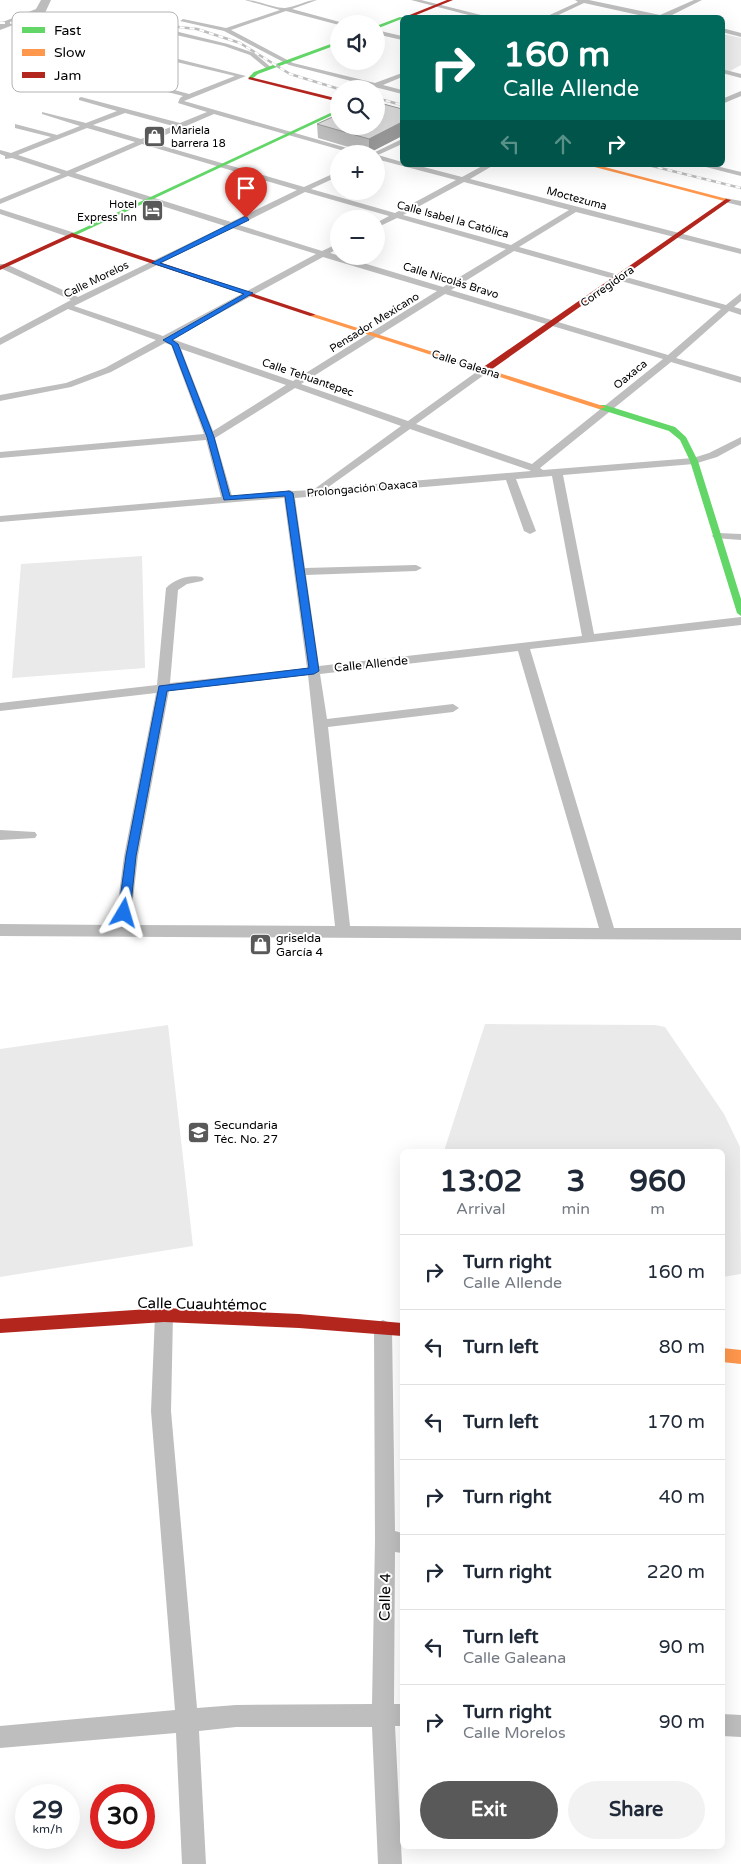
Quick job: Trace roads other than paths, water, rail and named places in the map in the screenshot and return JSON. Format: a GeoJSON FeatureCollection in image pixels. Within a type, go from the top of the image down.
{"type":"FeatureCollection","features":[{"type":"Feature","properties":{"kind":"main road"},"geometry":{"type":"LineString","coordinates":[[411,15],[452,0]]}},
{"type":"Feature","properties":{"kind":"main road"},"geometry":{"type":"LineString","coordinates":[[385,25],[400,19]]}},
{"type":"Feature","properties":{"kind":"main road"},"geometry":{"type":"LineString","coordinates":[[245,77],[330,45]]}},
{"type":"Feature","properties":{"kind":"main road"},"geometry":{"type":"LineString","coordinates":[[245,77],[330,99]]}},
{"type":"Feature","properties":{"kind":"main road"},"geometry":{"type":"LineString","coordinates":[[4,264],[72,235],[330,114]]}},
{"type":"Feature","properties":{"kind":"main road"},"geometry":{"type":"LineString","coordinates":[[598,167],[728,200]]}},
{"type":"Feature","properties":{"kind":"main road","name":"Corregidora"},"geometry":{"type":"LineString","coordinates":[[485,370],[620,278],[676,235],[728,200]]}},
{"type":"Feature","properties":{"kind":"main road","name":"Calle Galeana"},"geometry":{"type":"LineString","coordinates":[[72,235],[374,335],[672,430],[683,439],[694,461],[741,613]]}},
{"type":"Feature","properties":{"kind":"main road","name":"Calle Cuauhtémoc"},"geometry":{"type":"LineString","coordinates":[[0,1326],[164,1315],[299,1321],[393,1330]]}},
{"type":"Feature","properties":{"kind":"main road"},"geometry":{"type":"LineString","coordinates":[[725,1355],[741,1357]]}},
{"type":"Feature","properties":{"kind":"street"},"geometry":{"type":"LineString","coordinates":[[248,0],[330,20]]}},
{"type":"Feature","properties":{"kind":"street"},"geometry":{"type":"LineString","coordinates":[[226,30],[314,0]]}},
{"type":"Feature","properties":{"kind":"street"},"geometry":{"type":"LineString","coordinates":[[414,0],[478,15]]}},
{"type":"Feature","properties":{"kind":"street"},"geometry":{"type":"LineString","coordinates":[[552,15],[582,0],[652,15]]}},
{"type":"Feature","properties":{"kind":"street"},"geometry":{"type":"LineString","coordinates":[[665,15],[699,0]]}},
{"type":"Feature","properties":{"kind":"street"},"geometry":{"type":"LineString","coordinates":[[183,21],[226,30],[286,62],[357,80]]}},
{"type":"Feature","properties":{"kind":"street"},"geometry":{"type":"LineString","coordinates":[[725,31],[741,34]]}},
{"type":"Feature","properties":{"kind":"street"},"geometry":{"type":"LineString","coordinates":[[178,34],[226,45],[252,54],[269,68]]}},
{"type":"Feature","properties":{"kind":"street"},"geometry":{"type":"LineString","coordinates":[[385,34],[400,38]]}},
{"type":"Feature","properties":{"kind":"street"},"geometry":{"type":"LineString","coordinates":[[178,61],[245,77]]}},
{"type":"Feature","properties":{"kind":"street"},"geometry":{"type":"LineString","coordinates":[[725,73],[741,76]]}},
{"type":"Feature","properties":{"kind":"street"},"geometry":{"type":"LineString","coordinates":[[245,77],[189,96],[180,101],[184,104],[330,145]]}},
{"type":"Feature","properties":{"kind":"street"},"geometry":{"type":"LineString","coordinates":[[385,82],[400,77]]}},
{"type":"Feature","properties":{"kind":"street"},"geometry":{"type":"LineString","coordinates":[[385,87],[400,91]]}},
{"type":"Feature","properties":{"kind":"street"},"geometry":{"type":"LineString","coordinates":[[174,92],[189,96]]}},
{"type":"Feature","properties":{"kind":"street"},"geometry":{"type":"LineString","coordinates":[[725,101],[741,93]]}},
{"type":"Feature","properties":{"kind":"street"},"geometry":{"type":"LineString","coordinates":[[81,99],[182,126]]}},
{"type":"Feature","properties":{"kind":"street"},"geometry":{"type":"LineString","coordinates":[[0,160],[123,111]]}},
{"type":"Feature","properties":{"kind":"street"},"geometry":{"type":"LineString","coordinates":[[0,202],[146,142],[212,112]]}},
{"type":"Feature","properties":{"kind":"street","name":"Calle Isabel la Católica"},"geometry":{"type":"LineString","coordinates":[[44,113],[305,190],[741,312]]}},
{"type":"Feature","properties":{"kind":"street"},"geometry":{"type":"LineString","coordinates":[[18,126],[58,137]]}},
{"type":"Feature","properties":{"kind":"street"},"geometry":{"type":"LineString","coordinates":[[385,150],[400,141]]}},
{"type":"Feature","properties":{"kind":"street","name":"Calle Nicolás Bravo"},"geometry":{"type":"LineString","coordinates":[[0,152],[151,198],[323,254],[741,380]]}},
{"type":"Feature","properties":{"kind":"street"},"geometry":{"type":"LineString","coordinates":[[385,158],[400,163]]}},
{"type":"Feature","properties":{"kind":"street","name":"Moctezuma"},"geometry":{"type":"LineString","coordinates":[[414,167],[741,252]]}},
{"type":"Feature","properties":{"kind":"street"},"geometry":{"type":"LineString","coordinates":[[385,221],[486,167]]}},
{"type":"Feature","properties":{"kind":"street"},"geometry":{"type":"LineString","coordinates":[[711,167],[741,174]]}},
{"type":"Feature","properties":{"kind":"street","name":"Calle Morelos"},"geometry":{"type":"LineString","coordinates":[[0,342],[78,300],[330,178]]}},
{"type":"Feature","properties":{"kind":"street"},"geometry":{"type":"LineString","coordinates":[[728,200],[741,204]]}},
{"type":"Feature","properties":{"kind":"street","name":"Pensador Mexicano"},"geometry":{"type":"LineString","coordinates":[[210,437],[575,209]]}},
{"type":"Feature","properties":{"kind":"street"},"geometry":{"type":"LineString","coordinates":[[0,211],[72,235]]}},
{"type":"Feature","properties":{"kind":"street"},"geometry":{"type":"LineString","coordinates":[[0,398],[68,385],[90,378],[171,342],[250,293],[330,250]]}},
{"type":"Feature","properties":{"kind":"street"},"geometry":{"type":"LineString","coordinates":[[4,264],[78,300]]}},
{"type":"Feature","properties":{"kind":"street","name":"Oaxaca"},"geometry":{"type":"LineString","coordinates":[[536,470],[741,296]]}},
{"type":"Feature","properties":{"kind":"street","name":"Calle Tehuantepec"},"geometry":{"type":"LineString","coordinates":[[67,306],[294,386],[410,424],[536,470]]}},
{"type":"Feature","properties":{"kind":"street"},"geometry":{"type":"LineString","coordinates":[[171,342],[210,437],[227,499]]}},
{"type":"Feature","properties":{"kind":"street"},"geometry":{"type":"LineString","coordinates":[[317,491],[485,370]]}},
{"type":"Feature","properties":{"kind":"street"},"geometry":{"type":"LineString","coordinates":[[0,455],[210,437]]}},
{"type":"Feature","properties":{"kind":"street","name":"Prolongación Oaxaca"},"geometry":{"type":"LineString","coordinates":[[0,519],[289,493],[510,476],[536,470],[557,472],[694,461],[713,455],[741,440]]}},
{"type":"Feature","properties":{"kind":"street"},"geometry":{"type":"LineString","coordinates":[[557,472],[589,639]]}},
{"type":"Feature","properties":{"kind":"street"},"geometry":{"type":"LineString","coordinates":[[510,476],[530,531]]}},
{"type":"Feature","properties":{"kind":"street"},"geometry":{"type":"LineString","coordinates":[[289,493],[302,572],[321,724],[343,932]]}},
{"type":"Feature","properties":{"kind":"street"},"geometry":{"type":"LineString","coordinates":[[718,536],[741,537]]}},
{"type":"Feature","properties":{"kind":"street"},"geometry":{"type":"LineString","coordinates":[[302,572],[416,568]]}},
{"type":"Feature","properties":{"kind":"street"},"geometry":{"type":"LineString","coordinates":[[122,932],[131,856],[163,688],[172,588],[184,581],[198,579]]}},
{"type":"Feature","properties":{"kind":"street","name":"Calle Allende"},"geometry":{"type":"LineString","coordinates":[[0,707],[741,621]]}},
{"type":"Feature","properties":{"kind":"street"},"geometry":{"type":"LineString","coordinates":[[523,647],[608,934]]}},
{"type":"Feature","properties":{"kind":"street"},"geometry":{"type":"LineString","coordinates":[[321,724],[453,708]]}},
{"type":"Feature","properties":{"kind":"street"},"geometry":{"type":"LineString","coordinates":[[0,835],[30,835]]}},
{"type":"Feature","properties":{"kind":"street"},"geometry":{"type":"LineString","coordinates":[[0,930],[741,934]]}},
{"type":"Feature","properties":{"kind":"street"},"geometry":{"type":"LineString","coordinates":[[164,1315],[161,1411],[169,1485],[187,1720],[194,1864]]}},
{"type":"Feature","properties":{"kind":"street","name":"Calle 4"},"geometry":{"type":"LineString","coordinates":[[390,1864],[394,1541],[393,1330]]}},
{"type":"Feature","properties":{"kind":"street"},"geometry":{"type":"LineString","coordinates":[[0,1737],[236,1716],[393,1715]]}},
{"type":"Feature","properties":{"kind":"street"},"geometry":{"type":"LineString","coordinates":[[725,1725],[741,1726]]}},
{"type":"Feature","properties":{"kind":"waterway"},"geometry":{"type":"LineString","coordinates":[[38,12],[41,11],[46,0]]}},
{"type":"Feature","properties":{"kind":"waterway"},"geometry":{"type":"LineString","coordinates":[[0,27],[12,22]]}},
{"type":"Feature","properties":{"kind":"railway"},"geometry":{"type":"LineString","coordinates":[[0,23],[12,23]]}},
{"type":"Feature","properties":{"kind":"railway"},"geometry":{"type":"LineString","coordinates":[[178,27],[197,29],[240,43],[290,74],[330,86]]}},
{"type":"Feature","properties":{"kind":"railway"},"geometry":{"type":"LineString","coordinates":[[385,100],[400,104]]}},
{"type":"Feature","properties":{"kind":"railway"},"geometry":{"type":"LineString","coordinates":[[656,167],[741,188]]}},
{"type":"Feature","properties":{"kind":"place","name":"Mariela barrera 18"},"geometry":{"type":"Point","coordinates":[155,136]}},
{"type":"Feature","properties":{"kind":"place","name":"Hotel Express Inn"},"geometry":{"type":"Point","coordinates":[153,210]}},
{"type":"Feature","properties":{"kind":"place","name":"griselda García 4"},"geometry":{"type":"Point","coordinates":[260,945]}},
{"type":"Feature","properties":{"kind":"place","name":"Secundaria Téc. No. 27"},"geometry":{"type":"Point","coordinates":[198,1132]}}]}
